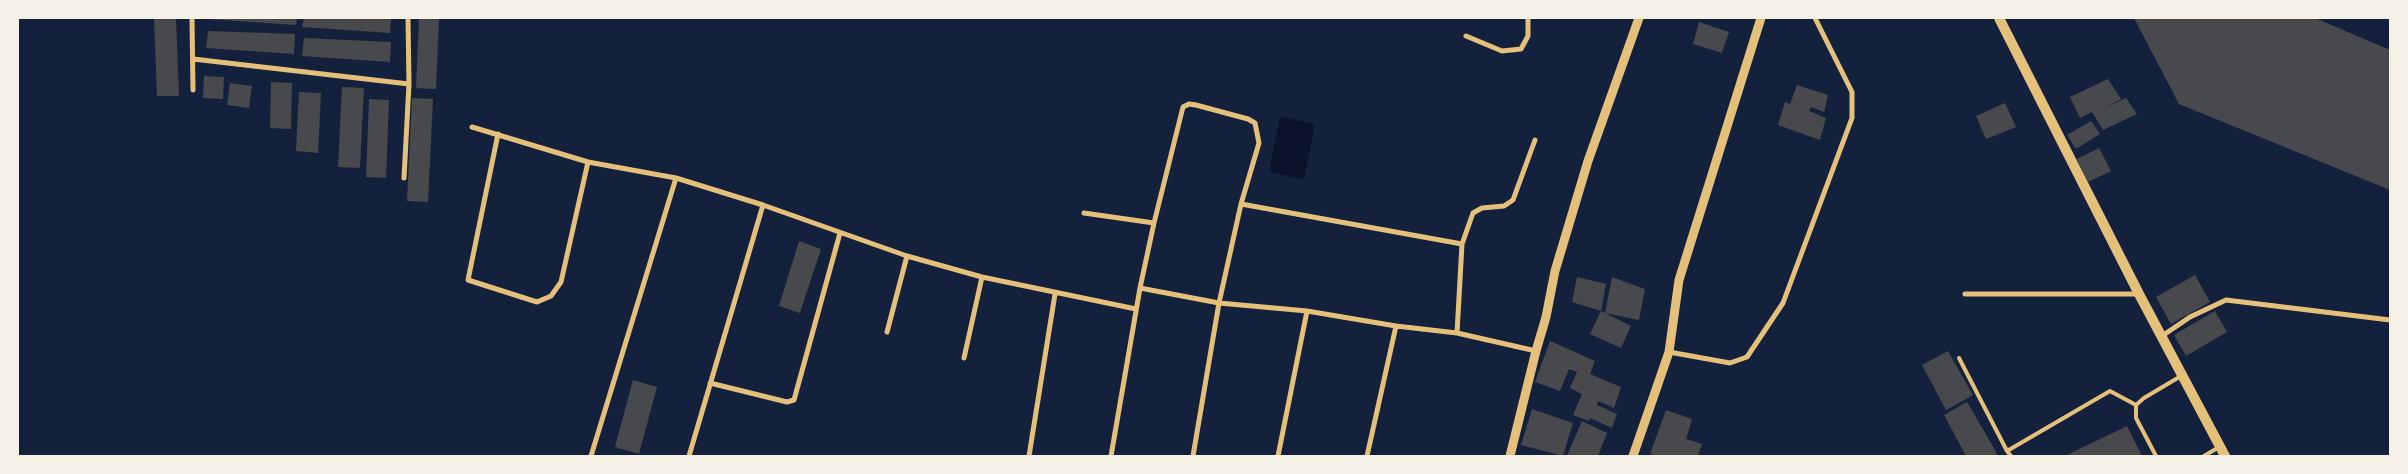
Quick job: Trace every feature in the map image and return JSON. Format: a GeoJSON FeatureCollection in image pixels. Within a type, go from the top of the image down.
{"type":"FeatureCollection","features":[{"type":"Feature","properties":{"kind":"main road"},"geometry":{"type":"LineString","coordinates":[[1999,18],[2139,294],[2184,375],[2225,456]]}},
{"type":"Feature","properties":{"kind":"street"},"geometry":{"type":"LineString","coordinates":[[192,18],[193,90]]}},
{"type":"Feature","properties":{"kind":"street"},"geometry":{"type":"LineString","coordinates":[[404,178],[409,84],[408,18]]}},
{"type":"Feature","properties":{"kind":"street"},"geometry":{"type":"LineString","coordinates":[[1466,36],[1502,51],[1521,49],[1528,36],[1528,18]]}},
{"type":"Feature","properties":{"kind":"street"},"geometry":{"type":"LineString","coordinates":[[1510,456],[1546,317],[1555,271],[1588,160],[1640,18]]}},
{"type":"Feature","properties":{"kind":"street"},"geometry":{"type":"LineString","coordinates":[[1633,456],[1669,352],[1679,280],[1762,18]]}},
{"type":"Feature","properties":{"kind":"street"},"geometry":{"type":"LineString","coordinates":[[1669,352],[1730,363],[1747,357],[1783,303],[1852,118],[1852,92],[1815,18]]}},
{"type":"Feature","properties":{"kind":"street"},"geometry":{"type":"LineString","coordinates":[[193,59],[409,84]]}},
{"type":"Feature","properties":{"kind":"street"},"geometry":{"type":"LineString","coordinates":[[1111,456],[1136,309],[1154,223],[1183,107],[1189,104],[1248,119],[1255,123],[1259,144],[1241,204],[1220,303],[1193,456]]}},
{"type":"Feature","properties":{"kind":"street"},"geometry":{"type":"LineString","coordinates":[[472,127],[588,162],[676,178],[762,205],[907,256],[982,277],[1055,294],[1136,309]]}},
{"type":"Feature","properties":{"kind":"street"},"geometry":{"type":"LineString","coordinates":[[498,134],[468,280],[537,302],[550,296],[561,282],[588,162]]}},
{"type":"Feature","properties":{"kind":"street"},"geometry":{"type":"LineString","coordinates":[[1457,333],[1462,244],[1474,213],[1482,208],[1504,206],[1513,200],[1535,140]]}},
{"type":"Feature","properties":{"kind":"street"},"geometry":{"type":"LineString","coordinates":[[590,456],[676,178]]}},
{"type":"Feature","properties":{"kind":"street"},"geometry":{"type":"LineString","coordinates":[[1241,204],[1462,244]]}},
{"type":"Feature","properties":{"kind":"street"},"geometry":{"type":"LineString","coordinates":[[689,456],[762,205]]}},
{"type":"Feature","properties":{"kind":"street"},"geometry":{"type":"LineString","coordinates":[[1084,213],[1154,223]]}},
{"type":"Feature","properties":{"kind":"street"},"geometry":{"type":"LineString","coordinates":[[710,383],[787,402],[794,400],[840,233]]}},
{"type":"Feature","properties":{"kind":"street"},"geometry":{"type":"LineString","coordinates":[[887,332],[907,256]]}},
{"type":"Feature","properties":{"kind":"street"},"geometry":{"type":"LineString","coordinates":[[964,358],[982,277]]}},
{"type":"Feature","properties":{"kind":"street"},"geometry":{"type":"LineString","coordinates":[[1140,288],[1220,303],[1307,311],[1396,326],[1457,333],[1536,351]]}},
{"type":"Feature","properties":{"kind":"street"},"geometry":{"type":"LineString","coordinates":[[1029,456],[1055,294]]}},
{"type":"Feature","properties":{"kind":"street"},"geometry":{"type":"LineString","coordinates":[[1965,294],[2139,294]]}},
{"type":"Feature","properties":{"kind":"street"},"geometry":{"type":"LineString","coordinates":[[2162,336],[2190,317],[2226,300],[2390,320]]}},
{"type":"Feature","properties":{"kind":"street"},"geometry":{"type":"LineString","coordinates":[[1278,456],[1307,311]]}},
{"type":"Feature","properties":{"kind":"street"},"geometry":{"type":"LineString","coordinates":[[1367,456],[1396,326]]}},
{"type":"Feature","properties":{"kind":"lane"},"geometry":{"type":"LineString","coordinates":[[1959,358],[2010,456]]}},
{"type":"Feature","properties":{"kind":"lane"},"geometry":{"type":"LineString","coordinates":[[2156,456],[2136,418],[2136,405],[2144,398],[2184,375]]}},
{"type":"Feature","properties":{"kind":"lane"},"geometry":{"type":"LineString","coordinates":[[2008,451],[2110,391],[2136,405]]}},
{"type":"Feature","properties":{"kind":"lane"},"geometry":{"type":"LineString","coordinates":[[2204,456],[2220,447]]}},
{"type":"Feature","properties":{"kind":"water"},"geometry":{"type":"Polygon","coordinates":[[[1280,117],[1315,124],[1304,179],[1269,172],[1280,117]]]}},
{"type":"Feature","properties":{"kind":"building"},"geometry":{"type":"Polygon","coordinates":[[[154,18],[176,18],[179,96],[157,96],[154,18]]]}},
{"type":"Feature","properties":{"kind":"building"},"geometry":{"type":"Polygon","coordinates":[[[209,18],[297,18],[296,25],[209,18]]]}},
{"type":"Feature","properties":{"kind":"building"},"geometry":{"type":"Polygon","coordinates":[[[304,18],[391,18],[390,33],[302,27],[304,18]]]}},
{"type":"Feature","properties":{"kind":"building"},"geometry":{"type":"Polygon","coordinates":[[[419,18],[439,18],[436,89],[416,88],[419,18]]]}},
{"type":"Feature","properties":{"kind":"building"},"geometry":{"type":"Polygon","coordinates":[[[2134,18],[2315,18],[2390,50],[2390,190],[2179,104],[2134,18]]]}},
{"type":"Feature","properties":{"kind":"building"},"geometry":{"type":"Polygon","coordinates":[[[1699,22],[1729,32],[1722,53],[1693,44],[1699,22]]]}},
{"type":"Feature","properties":{"kind":"building"},"geometry":{"type":"Polygon","coordinates":[[[208,31],[295,34],[294,54],[206,48],[208,31]]]}},
{"type":"Feature","properties":{"kind":"building"},"geometry":{"type":"Polygon","coordinates":[[[304,38],[391,42],[390,62],[302,56],[304,38]]]}},
{"type":"Feature","properties":{"kind":"building"},"geometry":{"type":"Polygon","coordinates":[[[204,76],[224,77],[223,99],[203,98],[204,76]]]}},
{"type":"Feature","properties":{"kind":"building"},"geometry":{"type":"Polygon","coordinates":[[[2108,79],[2121,99],[2106,107],[2126,98],[2137,114],[2103,130],[2092,112],[2080,118],[2070,97],[2108,79]]]}},
{"type":"Feature","properties":{"kind":"building"},"geometry":{"type":"Polygon","coordinates":[[[271,82],[292,83],[291,129],[270,128],[271,82]]]}},
{"type":"Feature","properties":{"kind":"building"},"geometry":{"type":"Polygon","coordinates":[[[230,83],[252,86],[249,108],[227,105],[230,83]]]}},
{"type":"Feature","properties":{"kind":"building"},"geometry":{"type":"Polygon","coordinates":[[[1797,85],[1828,95],[1824,112],[1811,107],[1809,111],[1826,118],[1820,140],[1778,125],[1785,102],[1790,104],[1797,85]]]}},
{"type":"Feature","properties":{"kind":"building"},"geometry":{"type":"Polygon","coordinates":[[[342,87],[364,88],[360,168],[338,167],[342,87]]]}},
{"type":"Feature","properties":{"kind":"building"},"geometry":{"type":"Polygon","coordinates":[[[299,92],[321,93],[318,153],[296,151],[299,92]]]}},
{"type":"Feature","properties":{"kind":"building"},"geometry":{"type":"Polygon","coordinates":[[[412,98],[433,99],[428,202],[407,201],[412,98]]]}},
{"type":"Feature","properties":{"kind":"building"},"geometry":{"type":"Polygon","coordinates":[[[369,99],[389,100],[386,178],[366,177],[369,99]]]}},
{"type":"Feature","properties":{"kind":"building"},"geometry":{"type":"Polygon","coordinates":[[[2005,103],[2016,127],[1986,139],[1976,116],[2005,103]]]}},
{"type":"Feature","properties":{"kind":"building"},"geometry":{"type":"Polygon","coordinates":[[[2091,121],[2100,134],[2076,149],[2067,135],[2091,121]]]}},
{"type":"Feature","properties":{"kind":"building"},"geometry":{"type":"Polygon","coordinates":[[[2099,148],[2111,171],[2088,182],[2077,159],[2099,148]]]}},
{"type":"Feature","properties":{"kind":"building"},"geometry":{"type":"Polygon","coordinates":[[[799,241],[821,249],[800,313],[779,306],[799,241]]]}},
{"type":"Feature","properties":{"kind":"building"},"geometry":{"type":"Polygon","coordinates":[[[2195,275],[2210,302],[2171,324],[2156,297],[2195,275]]]}},
{"type":"Feature","properties":{"kind":"building"},"geometry":{"type":"Polygon","coordinates":[[[1577,277],[1606,284],[1601,311],[1572,302],[1577,277]]]}},
{"type":"Feature","properties":{"kind":"building"},"geometry":{"type":"Polygon","coordinates":[[[1612,277],[1645,289],[1639,320],[1605,313],[1612,277]]]}},
{"type":"Feature","properties":{"kind":"building"},"geometry":{"type":"Polygon","coordinates":[[[1601,311],[1631,326],[1621,348],[1590,334],[1601,311]]]}},
{"type":"Feature","properties":{"kind":"building"},"geometry":{"type":"Polygon","coordinates":[[[2215,311],[2227,332],[2186,356],[2174,335],[2215,311]]]}},
{"type":"Feature","properties":{"kind":"building"},"geometry":{"type":"Polygon","coordinates":[[[1550,341],[1595,361],[1590,374],[1621,387],[1614,408],[1598,401],[1597,405],[1617,414],[1612,428],[1590,418],[1589,421],[1573,415],[1582,394],[1570,388],[1577,372],[1569,369],[1560,391],[1535,382],[1550,341]]]}},
{"type":"Feature","properties":{"kind":"building"},"geometry":{"type":"Polygon","coordinates":[[[1948,351],[1973,395],[1946,410],[1922,365],[1948,351]]]}},
{"type":"Feature","properties":{"kind":"building"},"geometry":{"type":"Polygon","coordinates":[[[633,380],[657,387],[639,454],[615,447],[633,380]]]}},
{"type":"Feature","properties":{"kind":"building"},"geometry":{"type":"Polygon","coordinates":[[[1967,402],[1998,456],[1966,456],[1944,415],[1967,402]]]}},
{"type":"Feature","properties":{"kind":"building"},"geometry":{"type":"Polygon","coordinates":[[[1532,409],[1573,423],[1563,456],[1521,445],[1532,409]]]}},
{"type":"Feature","properties":{"kind":"building"},"geometry":{"type":"Polygon","coordinates":[[[1666,410],[1692,419],[1686,439],[1702,444],[1698,456],[1658,456],[1650,454],[1666,410]]]}},
{"type":"Feature","properties":{"kind":"building"},"geometry":{"type":"Polygon","coordinates":[[[1582,421],[1607,433],[1598,456],[1567,456],[1582,421]]]}},
{"type":"Feature","properties":{"kind":"building"},"geometry":{"type":"Polygon","coordinates":[[[2127,426],[2142,456],[2065,456],[2127,426]]]}}]}
